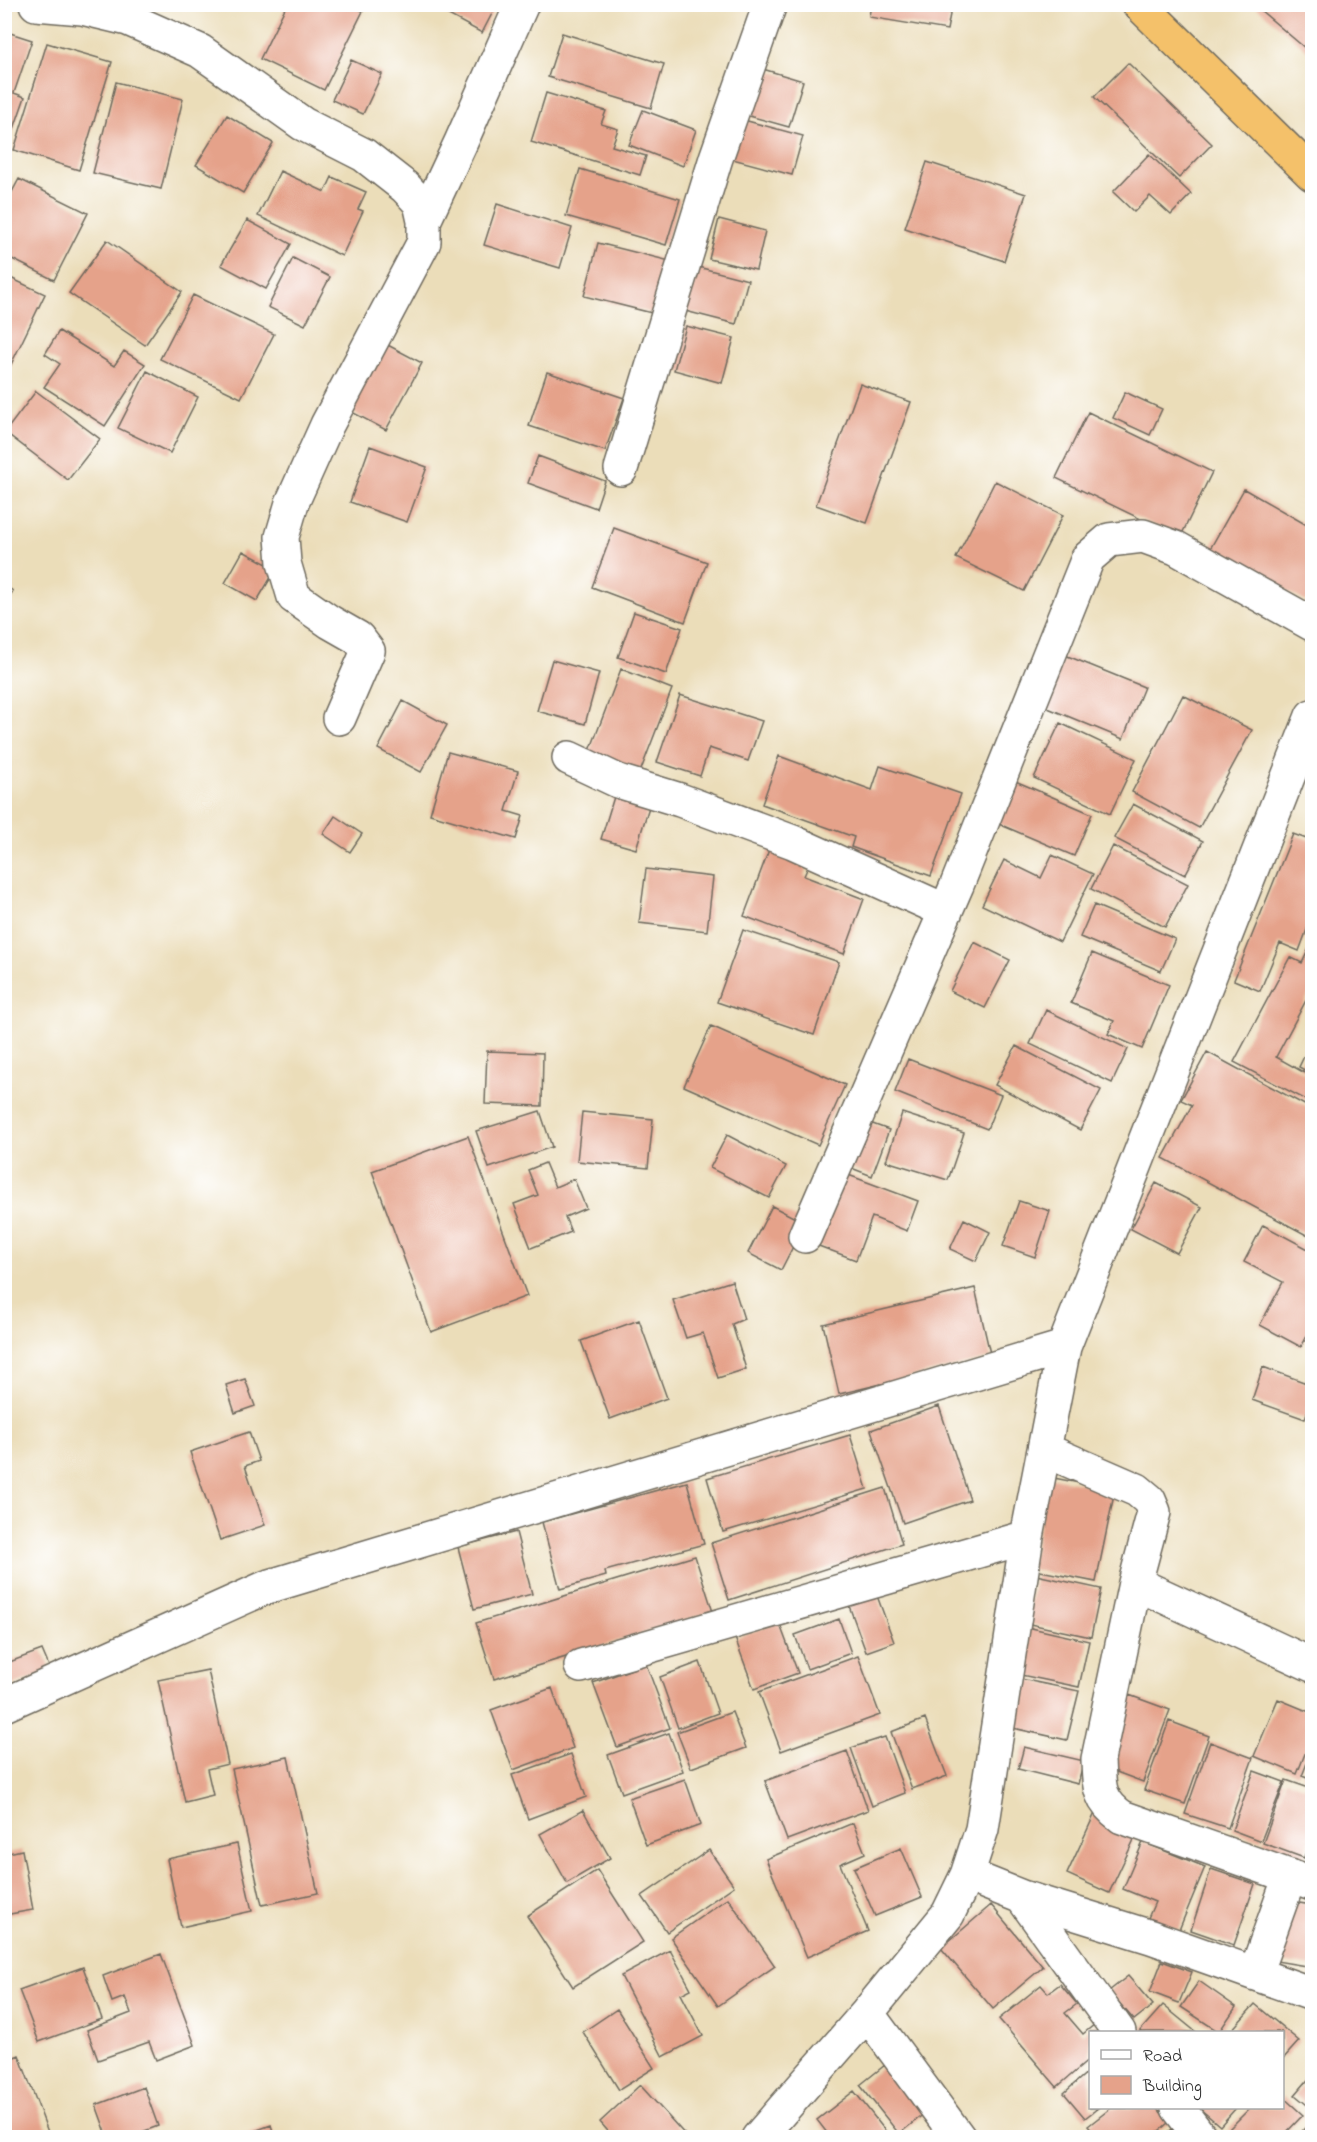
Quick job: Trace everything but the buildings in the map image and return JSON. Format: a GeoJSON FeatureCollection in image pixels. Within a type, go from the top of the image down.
{"type":"FeatureCollection","features":[{"type":"Feature","properties":{"kind":"highway"},"geometry":{"type":"LineString","coordinates":[[1139,4],[1312,174]]}},
{"type":"Feature","properties":{"kind":"street"},"geometry":{"type":"LineString","coordinates":[[36,4],[82,8],[128,19],[200,51],[303,124],[364,155],[420,202],[424,242],[327,425],[292,503],[282,537],[284,563],[294,597],[358,638],[368,651],[339,718]]}},
{"type":"Feature","properties":{"kind":"street"},"geometry":{"type":"LineString","coordinates":[[423,221],[522,4]]}},
{"type":"Feature","properties":{"kind":"street"},"geometry":{"type":"LineString","coordinates":[[621,469],[716,158],[770,4]]}},
{"type":"Feature","properties":{"kind":"street"},"geometry":{"type":"LineString","coordinates":[[805,1236],[946,911],[1088,558],[1109,540],[1143,536],[1176,548],[1312,624]]}},
{"type":"Feature","properties":{"kind":"street"},"geometry":{"type":"LineString","coordinates":[[758,2138],[867,2013],[948,1914],[967,1875],[982,1829],[1028,1537],[1064,1347],[1312,716]]}},
{"type":"Feature","properties":{"kind":"street"},"geometry":{"type":"LineString","coordinates":[[569,758],[618,782],[680,800],[793,842],[946,911]]}},
{"type":"Feature","properties":{"kind":"street"},"geometry":{"type":"LineString","coordinates":[[4,1705],[267,1587],[1064,1347]]}},
{"type":"Feature","properties":{"kind":"street"},"geometry":{"type":"LineString","coordinates":[[1045,1450],[1137,1490],[1149,1500],[1154,1512],[1135,1583],[1098,1758],[1099,1788],[1108,1807],[1122,1817],[1301,1880],[1255,1974]]}},
{"type":"Feature","properties":{"kind":"street"},"geometry":{"type":"LineString","coordinates":[[581,1666],[1028,1537]]}},
{"type":"Feature","properties":{"kind":"street"},"geometry":{"type":"LineString","coordinates":[[1135,1583],[1312,1665]]}},
{"type":"Feature","properties":{"kind":"street"},"geometry":{"type":"LineString","coordinates":[[967,1875],[1022,1897],[1151,1937],[1312,1994]]}},
{"type":"Feature","properties":{"kind":"street"},"geometry":{"type":"LineString","coordinates":[[1022,1897],[1118,2031]]}},
{"type":"Feature","properties":{"kind":"street"},"geometry":{"type":"LineString","coordinates":[[867,2013],[959,2138]]}},
{"type":"Feature","properties":{"kind":"street"},"geometry":{"type":"LineString","coordinates":[[1179,2109],[1201,2138]]}}]}
